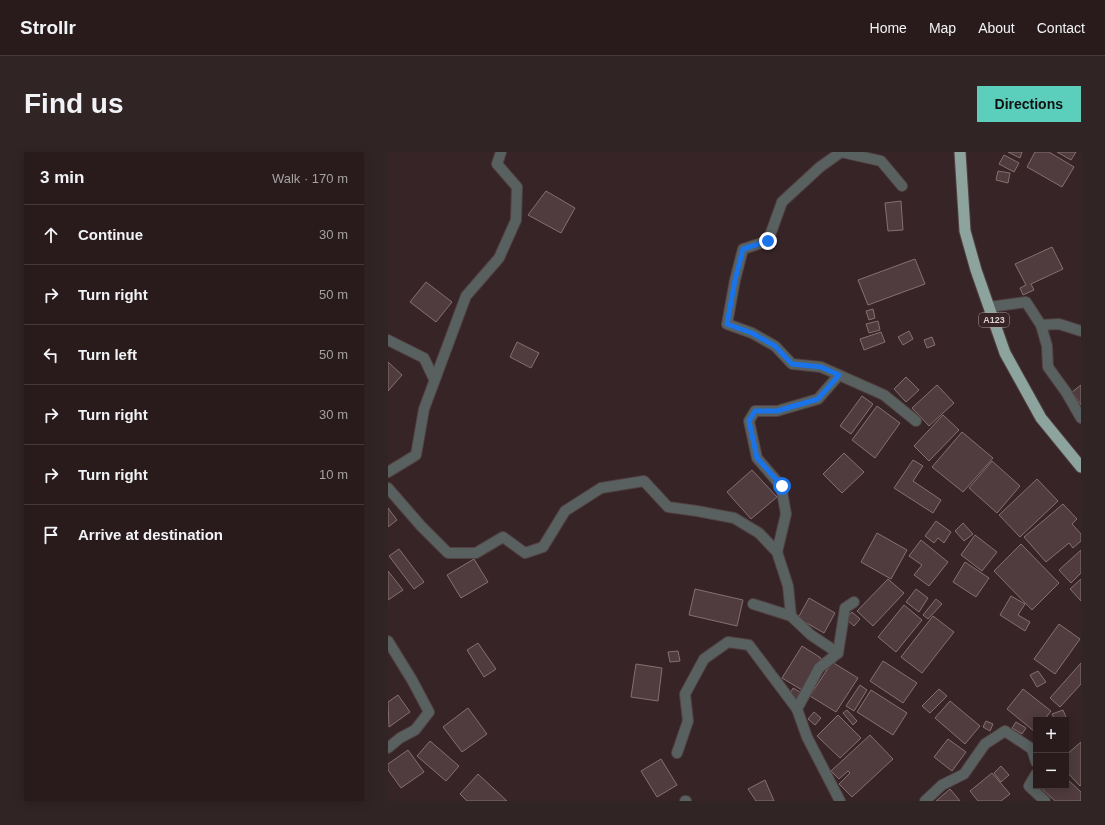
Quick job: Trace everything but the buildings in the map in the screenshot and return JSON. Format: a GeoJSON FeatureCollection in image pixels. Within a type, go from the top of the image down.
{"type":"FeatureCollection","features":[{"type":"Feature","properties":{"kind":"highway","name":"A123"},"geometry":{"type":"LineString","coordinates":[[960,152],[965,231],[976,270],[1005,353],[1041,418],[1081,467]]}},
{"type":"Feature","properties":{"kind":"street"},"geometry":{"type":"LineString","coordinates":[[388,472],[416,455],[424,409],[466,296],[499,258],[516,220],[516,187],[498,164],[496,152]]}},
{"type":"Feature","properties":{"kind":"street"},"geometry":{"type":"LineString","coordinates":[[498,164],[501,152]]}},
{"type":"Feature","properties":{"kind":"street"},"geometry":{"type":"LineString","coordinates":[[902,186],[881,161],[841,152],[820,167],[782,202],[768,241],[743,249],[735,280],[727,324],[752,333],[775,346],[792,364],[821,367],[884,395],[916,421]]}},
{"type":"Feature","properties":{"kind":"street"},"geometry":{"type":"LineString","coordinates":[[990,307],[1026,302],[1041,325],[1047,346],[1048,367],[1066,392],[1081,418]]}},
{"type":"Feature","properties":{"kind":"street"},"geometry":{"type":"LineString","coordinates":[[1041,325],[1059,324],[1081,331]]}},
{"type":"Feature","properties":{"kind":"street"},"geometry":{"type":"LineString","coordinates":[[388,340],[424,358],[434,379]]}},
{"type":"Feature","properties":{"kind":"street"},"geometry":{"type":"LineString","coordinates":[[777,552],[786,514],[782,486],[757,458],[749,421],[755,411],[777,411],[818,399],[839,375]]}},
{"type":"Feature","properties":{"kind":"street"},"geometry":{"type":"LineString","coordinates":[[388,488],[421,526],[448,553],[476,552],[503,537],[525,553],[543,547],[565,511],[601,488],[644,481],[668,507],[734,518],[759,533],[777,552],[788,586],[790,616]]}},
{"type":"Feature","properties":{"kind":"street"},"geometry":{"type":"LineString","coordinates":[[797,709],[819,668],[838,653],[844,608],[854,602]]}},
{"type":"Feature","properties":{"kind":"street"},"geometry":{"type":"LineString","coordinates":[[754,604],[790,616],[811,635],[838,653]]}},
{"type":"Feature","properties":{"kind":"street"},"geometry":{"type":"LineString","coordinates":[[388,641],[412,680],[429,712],[416,730],[400,738],[388,748]]}},
{"type":"Feature","properties":{"kind":"street"},"geometry":{"type":"LineString","coordinates":[[676,753],[688,721],[685,694],[704,659],[728,642],[749,645],[797,709],[807,737],[840,801]]}},
{"type":"Feature","properties":{"kind":"street"},"geometry":{"type":"LineString","coordinates":[[926,801],[942,784],[964,774],[985,744],[1005,731],[1032,749],[1033,753]]}},
{"type":"Feature","properties":{"kind":"street"},"geometry":{"type":"LineString","coordinates":[[1033,779],[1029,786],[1045,801]]}},
{"type":"Feature","properties":{"kind":"route"},"geometry":{"type":"LineString","coordinates":[[768,241],[743,249],[735,280],[727,324],[752,333],[775,346],[792,364],[821,367],[839,375],[818,399],[777,411],[755,411],[749,421],[757,458],[782,486]]}}]}
